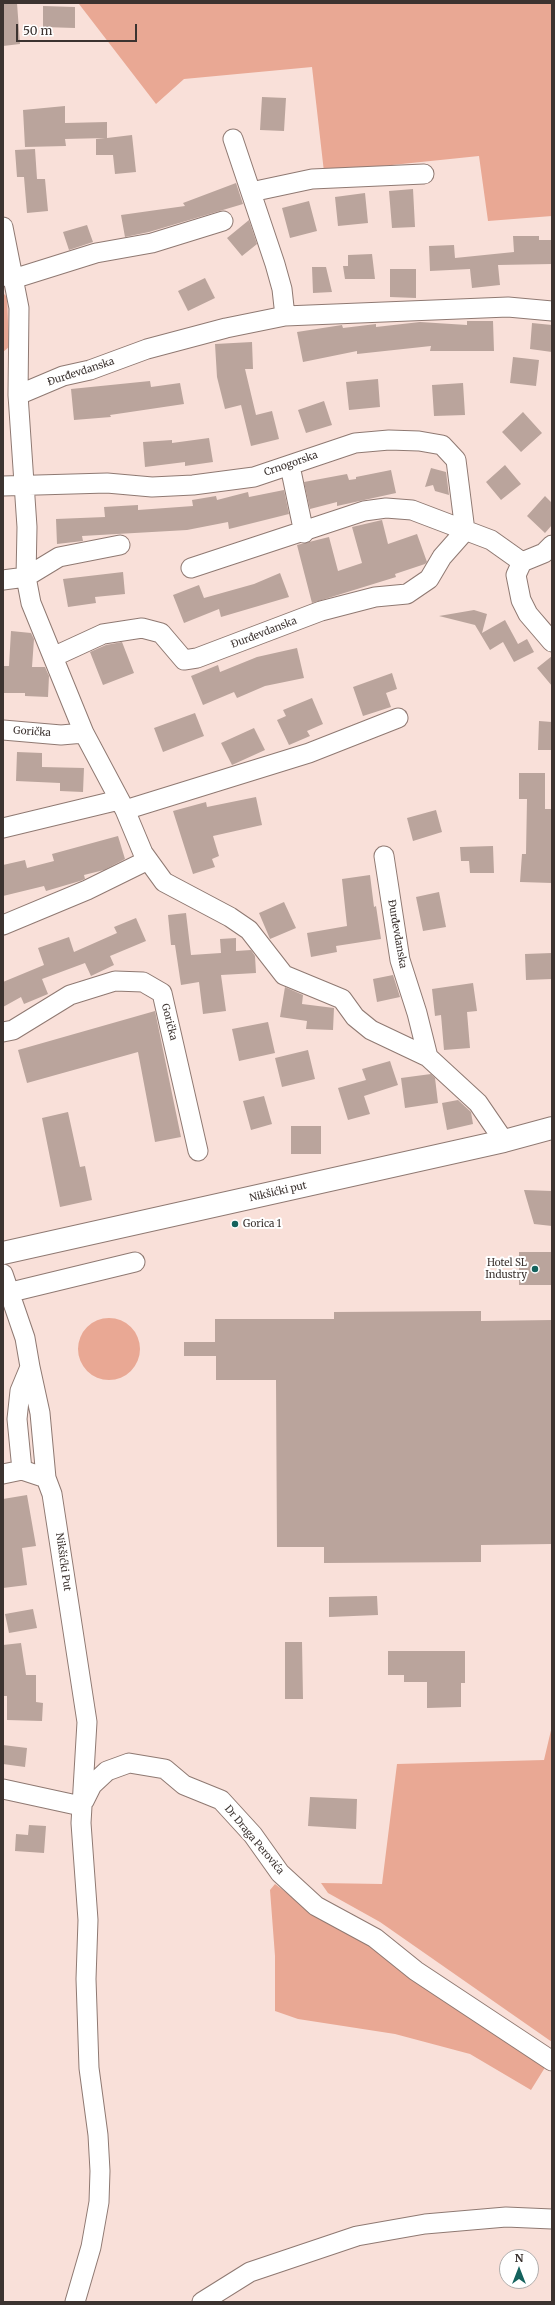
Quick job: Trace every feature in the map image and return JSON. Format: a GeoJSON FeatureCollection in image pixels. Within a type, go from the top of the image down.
{"type":"FeatureCollection","features":[{"type":"Feature","properties":{"kind":"main road","name":"Nikšićki put"},"geometry":{"type":"LineString","coordinates":[[3,1253],[504,1141],[552,1128]]}},
{"type":"Feature","properties":{"kind":"street"},"geometry":{"type":"LineString","coordinates":[[233,140],[282,289],[285,316],[508,307],[552,311]]}},
{"type":"Feature","properties":{"kind":"street"},"geometry":{"type":"LineString","coordinates":[[251,192],[312,178],[424,174]]}},
{"type":"Feature","properties":{"kind":"street"},"geometry":{"type":"LineString","coordinates":[[8,277],[96,253],[152,243],[223,221]]}},
{"type":"Feature","properties":{"kind":"street"},"geometry":{"type":"LineString","coordinates":[[3,227],[8,277],[19,308],[13,403],[23,485],[26,527],[26,577],[32,603],[84,733],[122,805],[143,853],[164,882],[230,917],[249,930],[284,975],[342,999],[356,1017],[371,1030],[428,1056],[478,1103],[504,1141]]}},
{"type":"Feature","properties":{"kind":"street","name":"Đurđevdanska"},"geometry":{"type":"LineString","coordinates":[[13,403],[63,376],[90,370],[147,348],[226,328],[285,316]]}},
{"type":"Feature","properties":{"kind":"street","name":"Crnogorska"},"geometry":{"type":"LineString","coordinates":[[23,485],[107,483],[152,487],[193,485],[254,476],[290,466],[295,462],[355,443],[389,440],[419,441],[442,445],[456,460],[465,532]]}},
{"type":"Feature","properties":{"kind":"street"},"geometry":{"type":"LineString","coordinates":[[290,466],[304,532]]}},
{"type":"Feature","properties":{"kind":"street"},"geometry":{"type":"LineString","coordinates":[[3,486],[23,485]]}},
{"type":"Feature","properties":{"kind":"street"},"geometry":{"type":"LineString","coordinates":[[191,568],[364,511],[386,508],[412,510],[465,532],[491,540],[522,562]]}},
{"type":"Feature","properties":{"kind":"street","name":"Đurđevdanska"},"geometry":{"type":"LineString","coordinates":[[53,657],[103,634],[142,628],[161,633],[184,660],[197,658],[321,612],[375,597],[407,594],[429,579],[442,557],[465,532]]}},
{"type":"Feature","properties":{"kind":"street"},"geometry":{"type":"LineString","coordinates":[[3,580],[26,577],[59,557],[120,545]]}},
{"type":"Feature","properties":{"kind":"street"},"geometry":{"type":"LineString","coordinates":[[552,545],[544,553],[522,562],[516,575],[521,600],[528,614],[552,642]]}},
{"type":"Feature","properties":{"kind":"street"},"geometry":{"type":"LineString","coordinates":[[3,828],[122,805],[309,753],[398,718]]}},
{"type":"Feature","properties":{"kind":"street","name":"Gorička"},"geometry":{"type":"LineString","coordinates":[[3,730],[62,735],[84,733]]}},
{"type":"Feature","properties":{"kind":"street","name":"Đurđevdanska"},"geometry":{"type":"LineString","coordinates":[[384,856],[400,960],[417,1013],[428,1056]]}},
{"type":"Feature","properties":{"kind":"street"},"geometry":{"type":"LineString","coordinates":[[3,925],[87,890],[148,860]]}},
{"type":"Feature","properties":{"kind":"street","name":"Gorička"},"geometry":{"type":"LineString","coordinates":[[3,1032],[13,1030],[70,995],[115,981],[143,982],[162,993],[198,1151]]}},
{"type":"Feature","properties":{"kind":"street"},"geometry":{"type":"LineString","coordinates":[[6,1293],[135,1262]]}},
{"type":"Feature","properties":{"kind":"street"},"geometry":{"type":"LineString","coordinates":[[3,1274],[6,1293],[25,1338],[30,1367],[20,1391],[17,1419],[22,1470]]}},
{"type":"Feature","properties":{"kind":"street","name":"Nikšićki Put"},"geometry":{"type":"LineString","coordinates":[[30,1367],[40,1413],[46,1478],[52,1494],[87,1722],[81,1806],[88,1920],[86,1979],[89,2068],[98,2135],[100,2170],[99,2202],[91,2247],[75,2302]]}},
{"type":"Feature","properties":{"kind":"street"},"geometry":{"type":"LineString","coordinates":[[3,1474],[22,1470],[46,1478]]}},
{"type":"Feature","properties":{"kind":"street","name":"Dr Draga Perovića"},"geometry":{"type":"LineString","coordinates":[[81,1806],[92,1785],[107,1771],[129,1763],[165,1769],[184,1785],[221,1800],[253,1835],[280,1873],[316,1906],[375,1938],[416,1971],[552,2061]]}},
{"type":"Feature","properties":{"kind":"street"},"geometry":{"type":"LineString","coordinates":[[3,1789],[81,1806]]}},
{"type":"Feature","properties":{"kind":"street"},"geometry":{"type":"LineString","coordinates":[[202,2302],[250,2272],[357,2236],[425,2224],[506,2217],[552,2219]]}},
{"type":"Feature","properties":{"kind":"shaded area"},"geometry":{"type":"Polygon","coordinates":[[[552,3],[552,216],[488,221],[479,156],[324,172],[312,67],[184,79],[156,104],[79,4],[552,3]]]}},
{"type":"Feature","properties":{"kind":"shaded area"},"geometry":{"type":"Polygon","coordinates":[[[3,293],[7,297],[9,347],[3,352],[3,293]]]}},
{"type":"Feature","properties":{"kind":"shaded area"},"geometry":{"type":"Polygon","coordinates":[[[103,1318],[115,1318],[131,1327],[138,1337],[140,1349],[138,1361],[131,1371],[115,1380],[103,1380],[92,1375],[83,1366],[78,1355],[78,1343],[83,1332],[92,1323],[103,1318]]]}},
{"type":"Feature","properties":{"kind":"shaded area"},"geometry":{"type":"Polygon","coordinates":[[[552,1726],[552,2042],[380,1922],[328,1893],[321,1883],[382,1884],[397,1764],[544,1760],[552,1726]]]}},
{"type":"Feature","properties":{"kind":"shaded area"},"geometry":{"type":"Polygon","coordinates":[[[275,1884],[316,1915],[358,1936],[429,1991],[502,2031],[549,2061],[531,2090],[470,2054],[395,2034],[298,2019],[275,2011],[275,1956],[270,1890],[275,1884]]]}},
{"type":"Feature","properties":{"kind":"building"},"geometry":{"type":"Polygon","coordinates":[[[3,3],[17,3],[20,44],[3,46],[3,3]]]}},
{"type":"Feature","properties":{"kind":"building"},"geometry":{"type":"Polygon","coordinates":[[[43,6],[75,7],[75,28],[43,27],[43,6]]]}},
{"type":"Feature","properties":{"kind":"building"},"geometry":{"type":"Polygon","coordinates":[[[262,97],[286,98],[284,131],[260,130],[262,97]]]}},
{"type":"Feature","properties":{"kind":"building"},"geometry":{"type":"Polygon","coordinates":[[[65,106],[65,123],[107,122],[107,138],[132,135],[136,172],[115,174],[113,155],[96,155],[96,139],[105,138],[65,139],[66,146],[25,147],[23,110],[65,106]]]}},
{"type":"Feature","properties":{"kind":"building"},"geometry":{"type":"Polygon","coordinates":[[[35,149],[37,179],[45,179],[48,211],[27,213],[24,177],[17,177],[15,150],[35,149]]]}},
{"type":"Feature","properties":{"kind":"building"},"geometry":{"type":"Polygon","coordinates":[[[236,183],[243,204],[149,232],[125,237],[121,215],[185,206],[183,203],[236,183]]]}},
{"type":"Feature","properties":{"kind":"building"},"geometry":{"type":"Polygon","coordinates":[[[413,189],[415,227],[392,228],[389,191],[413,189]]]}},
{"type":"Feature","properties":{"kind":"building"},"geometry":{"type":"Polygon","coordinates":[[[365,193],[368,223],[338,226],[335,197],[365,193]]]}},
{"type":"Feature","properties":{"kind":"building"},"geometry":{"type":"Polygon","coordinates":[[[309,201],[317,231],[290,238],[282,208],[309,201]]]}},
{"type":"Feature","properties":{"kind":"building"},"geometry":{"type":"Polygon","coordinates":[[[249,220],[257,244],[242,256],[227,238],[249,220]]]}},
{"type":"Feature","properties":{"kind":"building"},"geometry":{"type":"Polygon","coordinates":[[[87,225],[93,242],[69,250],[63,232],[87,225]]]}},
{"type":"Feature","properties":{"kind":"building"},"geometry":{"type":"Polygon","coordinates":[[[513,236],[539,236],[539,240],[552,240],[552,264],[498,265],[500,285],[472,288],[470,269],[430,271],[429,246],[454,245],[455,258],[514,252],[513,236]]]}},
{"type":"Feature","properties":{"kind":"building"},"geometry":{"type":"Polygon","coordinates":[[[372,254],[375,279],[345,279],[343,266],[348,266],[348,255],[372,254]]]}},
{"type":"Feature","properties":{"kind":"building"},"geometry":{"type":"Polygon","coordinates":[[[312,267],[326,267],[332,292],[313,293],[312,267]]]}},
{"type":"Feature","properties":{"kind":"building"},"geometry":{"type":"Polygon","coordinates":[[[390,269],[416,269],[416,298],[390,297],[390,269]]]}},
{"type":"Feature","properties":{"kind":"building"},"geometry":{"type":"Polygon","coordinates":[[[205,278],[215,298],[188,311],[178,291],[205,278]]]}},
{"type":"Feature","properties":{"kind":"building"},"geometry":{"type":"Polygon","coordinates":[[[467,321],[493,321],[494,351],[430,351],[431,346],[357,354],[357,351],[303,362],[297,332],[342,325],[343,328],[376,324],[376,327],[420,322],[467,325],[467,321]]]}},
{"type":"Feature","properties":{"kind":"building"},"geometry":{"type":"Polygon","coordinates":[[[532,323],[552,325],[552,352],[530,349],[532,323]]]}},
{"type":"Feature","properties":{"kind":"building"},"geometry":{"type":"Polygon","coordinates":[[[252,342],[253,369],[245,369],[256,415],[272,411],[279,439],[251,446],[241,405],[225,409],[217,377],[215,344],[252,342]]]}},
{"type":"Feature","properties":{"kind":"building"},"geometry":{"type":"Polygon","coordinates":[[[513,357],[539,360],[536,386],[510,383],[513,357]]]}},
{"type":"Feature","properties":{"kind":"building"},"geometry":{"type":"Polygon","coordinates":[[[378,379],[380,407],[349,410],[346,382],[378,379]]]}},
{"type":"Feature","properties":{"kind":"building"},"geometry":{"type":"Polygon","coordinates":[[[150,381],[151,387],[180,383],[184,404],[110,415],[111,417],[74,420],[71,389],[150,381]]]}},
{"type":"Feature","properties":{"kind":"building"},"geometry":{"type":"Polygon","coordinates":[[[463,383],[465,415],[434,416],[432,385],[463,383]]]}},
{"type":"Feature","properties":{"kind":"building"},"geometry":{"type":"Polygon","coordinates":[[[324,401],[332,425],[306,433],[298,410],[324,401]]]}},
{"type":"Feature","properties":{"kind":"building"},"geometry":{"type":"Polygon","coordinates":[[[523,412],[542,433],[521,452],[502,432],[523,412]]]}},
{"type":"Feature","properties":{"kind":"building"},"geometry":{"type":"Polygon","coordinates":[[[209,438],[213,462],[185,466],[185,462],[145,467],[143,442],[172,440],[172,443],[209,438]]]}},
{"type":"Feature","properties":{"kind":"building"},"geometry":{"type":"Polygon","coordinates":[[[505,465],[521,484],[501,500],[486,482],[505,465]]]}},
{"type":"Feature","properties":{"kind":"building"},"geometry":{"type":"Polygon","coordinates":[[[431,468],[446,472],[449,495],[435,491],[433,485],[425,487],[431,468]]]}},
{"type":"Feature","properties":{"kind":"building"},"geometry":{"type":"Polygon","coordinates":[[[391,470],[396,493],[337,506],[337,502],[310,509],[304,482],[347,474],[349,480],[356,479],[356,477],[391,470]]]}},
{"type":"Feature","properties":{"kind":"building"},"geometry":{"type":"Polygon","coordinates":[[[284,490],[289,514],[229,529],[228,522],[187,530],[82,536],[83,541],[57,544],[56,519],[105,517],[104,507],[138,505],[138,510],[193,506],[192,500],[216,496],[217,500],[248,492],[249,497],[284,490]]]}},
{"type":"Feature","properties":{"kind":"building"},"geometry":{"type":"Polygon","coordinates":[[[545,496],[552,503],[552,525],[545,533],[527,516],[545,496]]]}},
{"type":"Feature","properties":{"kind":"building"},"geometry":{"type":"Polygon","coordinates":[[[382,520],[388,544],[417,534],[427,562],[395,574],[396,577],[312,603],[297,545],[329,537],[338,571],[362,563],[352,527],[382,520]]]}},
{"type":"Feature","properties":{"kind":"building"},"geometry":{"type":"Polygon","coordinates":[[[123,572],[125,594],[95,597],[96,603],[68,607],[63,579],[123,572]]]}},
{"type":"Feature","properties":{"kind":"building"},"geometry":{"type":"Polygon","coordinates":[[[280,573],[289,597],[221,617],[219,609],[184,623],[173,595],[199,585],[204,598],[254,584],[280,573]]]}},
{"type":"Feature","properties":{"kind":"building"},"geometry":{"type":"Polygon","coordinates":[[[474,610],[487,614],[482,633],[505,620],[518,644],[527,639],[534,652],[514,662],[503,642],[490,650],[475,625],[439,616],[474,610]]]}},
{"type":"Feature","properties":{"kind":"building"},"geometry":{"type":"Polygon","coordinates":[[[11,631],[31,633],[34,639],[32,667],[45,667],[49,676],[48,697],[25,696],[25,693],[3,693],[3,666],[9,666],[11,631]]]}},
{"type":"Feature","properties":{"kind":"building"},"geometry":{"type":"Polygon","coordinates":[[[122,642],[134,673],[103,685],[90,652],[106,645],[122,642]]]}},
{"type":"Feature","properties":{"kind":"building"},"geometry":{"type":"Polygon","coordinates":[[[297,648],[304,678],[265,686],[237,698],[234,692],[203,705],[191,676],[218,665],[220,672],[257,657],[297,648]]]}},
{"type":"Feature","properties":{"kind":"building"},"geometry":{"type":"Polygon","coordinates":[[[552,656],[552,686],[537,668],[552,656]]]}},
{"type":"Feature","properties":{"kind":"building"},"geometry":{"type":"Polygon","coordinates":[[[392,673],[397,689],[386,693],[391,707],[363,716],[353,687],[392,673]]]}},
{"type":"Feature","properties":{"kind":"building"},"geometry":{"type":"Polygon","coordinates":[[[312,698],[323,724],[307,731],[310,736],[289,745],[277,720],[286,716],[283,710],[312,698]]]}},
{"type":"Feature","properties":{"kind":"building"},"geometry":{"type":"Polygon","coordinates":[[[195,713],[204,736],[163,752],[154,728],[195,713]]]}},
{"type":"Feature","properties":{"kind":"building"},"geometry":{"type":"Polygon","coordinates":[[[539,721],[552,722],[552,750],[538,750],[539,721]]]}},
{"type":"Feature","properties":{"kind":"building"},"geometry":{"type":"Polygon","coordinates":[[[254,728],[265,750],[232,765],[221,743],[254,728]]]}},
{"type":"Feature","properties":{"kind":"building"},"geometry":{"type":"Polygon","coordinates":[[[17,752],[42,753],[42,767],[84,768],[83,792],[60,791],[60,783],[16,781],[17,752]]]}},
{"type":"Feature","properties":{"kind":"building"},"geometry":{"type":"Polygon","coordinates":[[[519,773],[545,773],[545,809],[552,809],[552,883],[520,882],[522,854],[526,854],[527,799],[519,799],[519,773]]]}},
{"type":"Feature","properties":{"kind":"building"},"geometry":{"type":"Polygon","coordinates":[[[256,797],[262,825],[213,836],[219,856],[212,859],[215,867],[193,874],[173,811],[206,802],[207,807],[256,797]]]}},
{"type":"Feature","properties":{"kind":"building"},"geometry":{"type":"Polygon","coordinates":[[[436,810],[442,832],[413,841],[407,818],[436,810]]]}},
{"type":"Feature","properties":{"kind":"building"},"geometry":{"type":"Polygon","coordinates":[[[118,836],[125,859],[104,870],[84,875],[85,879],[80,881],[46,891],[44,886],[3,896],[3,865],[25,860],[27,868],[54,861],[52,854],[118,836]]]}},
{"type":"Feature","properties":{"kind":"building"},"geometry":{"type":"Polygon","coordinates":[[[493,846],[494,873],[470,873],[469,861],[461,861],[460,847],[493,846]]]}},
{"type":"Feature","properties":{"kind":"building"},"geometry":{"type":"Polygon","coordinates":[[[370,875],[374,907],[376,906],[381,939],[336,946],[337,952],[311,957],[307,933],[347,926],[342,879],[370,875]]]}},
{"type":"Feature","properties":{"kind":"building"},"geometry":{"type":"Polygon","coordinates":[[[439,892],[446,927],[423,931],[416,897],[439,892]]]}},
{"type":"Feature","properties":{"kind":"building"},"geometry":{"type":"Polygon","coordinates":[[[284,902],[296,928],[270,939],[259,913],[284,902]]]}},
{"type":"Feature","properties":{"kind":"building"},"geometry":{"type":"Polygon","coordinates":[[[186,913],[191,955],[221,953],[220,939],[236,938],[236,951],[251,950],[255,956],[256,973],[221,975],[226,1011],[203,1014],[199,982],[181,985],[175,945],[171,945],[168,915],[186,913]]]}},
{"type":"Feature","properties":{"kind":"building"},"geometry":{"type":"Polygon","coordinates":[[[136,918],[146,941],[110,956],[114,965],[91,976],[85,963],[42,979],[48,994],[24,1004],[21,997],[3,1007],[3,982],[44,965],[38,948],[69,937],[74,952],[117,933],[114,927],[136,918]]]}},
{"type":"Feature","properties":{"kind":"building"},"geometry":{"type":"Polygon","coordinates":[[[552,953],[552,979],[526,980],[525,954],[552,953]]]}},
{"type":"Feature","properties":{"kind":"building"},"geometry":{"type":"Polygon","coordinates":[[[393,975],[400,997],[377,1002],[373,979],[393,975]]]}},
{"type":"Feature","properties":{"kind":"building"},"geometry":{"type":"Polygon","coordinates":[[[473,983],[477,1011],[467,1012],[470,1048],[444,1050],[441,1015],[435,1016],[432,989],[473,983]]]}},
{"type":"Feature","properties":{"kind":"building"},"geometry":{"type":"Polygon","coordinates":[[[285,987],[303,995],[302,1004],[334,1008],[333,1030],[306,1029],[307,1021],[280,1017],[285,987]]]}},
{"type":"Feature","properties":{"kind":"building"},"geometry":{"type":"Polygon","coordinates":[[[155,1011],[181,1137],[155,1142],[138,1052],[27,1083],[18,1050],[155,1011]]]}},
{"type":"Feature","properties":{"kind":"building"},"geometry":{"type":"Polygon","coordinates":[[[268,1022],[275,1053],[239,1061],[232,1029],[268,1022]]]}},
{"type":"Feature","properties":{"kind":"building"},"geometry":{"type":"Polygon","coordinates":[[[308,1050],[315,1079],[282,1087],[275,1058],[308,1050]]]}},
{"type":"Feature","properties":{"kind":"building"},"geometry":{"type":"Polygon","coordinates":[[[390,1061],[398,1085],[364,1096],[370,1114],[348,1120],[338,1088],[366,1080],[362,1069],[390,1061]]]}},
{"type":"Feature","properties":{"kind":"building"},"geometry":{"type":"Polygon","coordinates":[[[431,1074],[435,1078],[438,1103],[405,1108],[401,1078],[431,1074]]]}},
{"type":"Feature","properties":{"kind":"building"},"geometry":{"type":"Polygon","coordinates":[[[264,1096],[272,1124],[251,1130],[243,1101],[264,1096]]]}},
{"type":"Feature","properties":{"kind":"building"},"geometry":{"type":"Polygon","coordinates":[[[458,1100],[471,1112],[473,1124],[447,1130],[442,1103],[458,1100]]]}},
{"type":"Feature","properties":{"kind":"building"},"geometry":{"type":"Polygon","coordinates":[[[68,1112],[80,1167],[85,1166],[92,1200],[60,1207],[42,1118],[68,1112]]]}},
{"type":"Feature","properties":{"kind":"building"},"geometry":{"type":"Polygon","coordinates":[[[291,1126],[321,1126],[321,1154],[291,1154],[291,1126]]]}},
{"type":"Feature","properties":{"kind":"building"},"geometry":{"type":"Polygon","coordinates":[[[524,1190],[552,1191],[552,1226],[534,1224],[524,1190]]]}},
{"type":"Feature","properties":{"kind":"building","name":"Hotel SL Industry"},"geometry":{"type":"Polygon","coordinates":[[[519,1252],[552,1252],[552,1285],[519,1285],[519,1252]]]}},
{"type":"Feature","properties":{"kind":"building"},"geometry":{"type":"Polygon","coordinates":[[[481,1311],[481,1321],[552,1320],[552,1544],[481,1545],[481,1562],[324,1563],[324,1547],[277,1547],[276,1380],[216,1380],[216,1356],[184,1356],[184,1342],[215,1342],[215,1319],[334,1319],[334,1312],[481,1311]]]}},
{"type":"Feature","properties":{"kind":"building"},"geometry":{"type":"Polygon","coordinates":[[[27,1495],[36,1546],[22,1548],[27,1585],[3,1588],[3,1499],[27,1495]]]}},
{"type":"Feature","properties":{"kind":"building"},"geometry":{"type":"Polygon","coordinates":[[[377,1596],[378,1615],[329,1617],[329,1597],[377,1596]]]}},
{"type":"Feature","properties":{"kind":"building"},"geometry":{"type":"Polygon","coordinates":[[[33,1609],[37,1628],[9,1633],[5,1614],[33,1609]]]}},
{"type":"Feature","properties":{"kind":"building"},"geometry":{"type":"Polygon","coordinates":[[[285,1642],[302,1642],[303,1699],[285,1699],[285,1642]]]}},
{"type":"Feature","properties":{"kind":"building"},"geometry":{"type":"Polygon","coordinates":[[[21,1643],[26,1675],[36,1675],[36,1702],[43,1703],[42,1721],[7,1720],[7,1696],[3,1696],[3,1645],[21,1643]]]}},
{"type":"Feature","properties":{"kind":"building"},"geometry":{"type":"Polygon","coordinates":[[[388,1651],[465,1651],[465,1683],[461,1683],[461,1707],[427,1708],[427,1682],[404,1682],[404,1675],[388,1675],[388,1651]]]}},
{"type":"Feature","properties":{"kind":"building"},"geometry":{"type":"Polygon","coordinates":[[[3,1745],[27,1748],[25,1767],[3,1764],[3,1745]]]}},
{"type":"Feature","properties":{"kind":"building"},"geometry":{"type":"Polygon","coordinates":[[[310,1797],[357,1799],[356,1829],[308,1826],[310,1797]]]}},
{"type":"Feature","properties":{"kind":"building"},"geometry":{"type":"Polygon","coordinates":[[[29,1825],[46,1826],[44,1853],[15,1851],[16,1834],[28,1835],[29,1825]]]}},
{"type":"Feature","properties":{"kind":"place","name":"Gorica 1"},"geometry":{"type":"Point","coordinates":[235,1224]}},
{"type":"Feature","properties":{"kind":"place","name":"Hotel SL Industry"},"geometry":{"type":"Point","coordinates":[535,1269]}}]}
